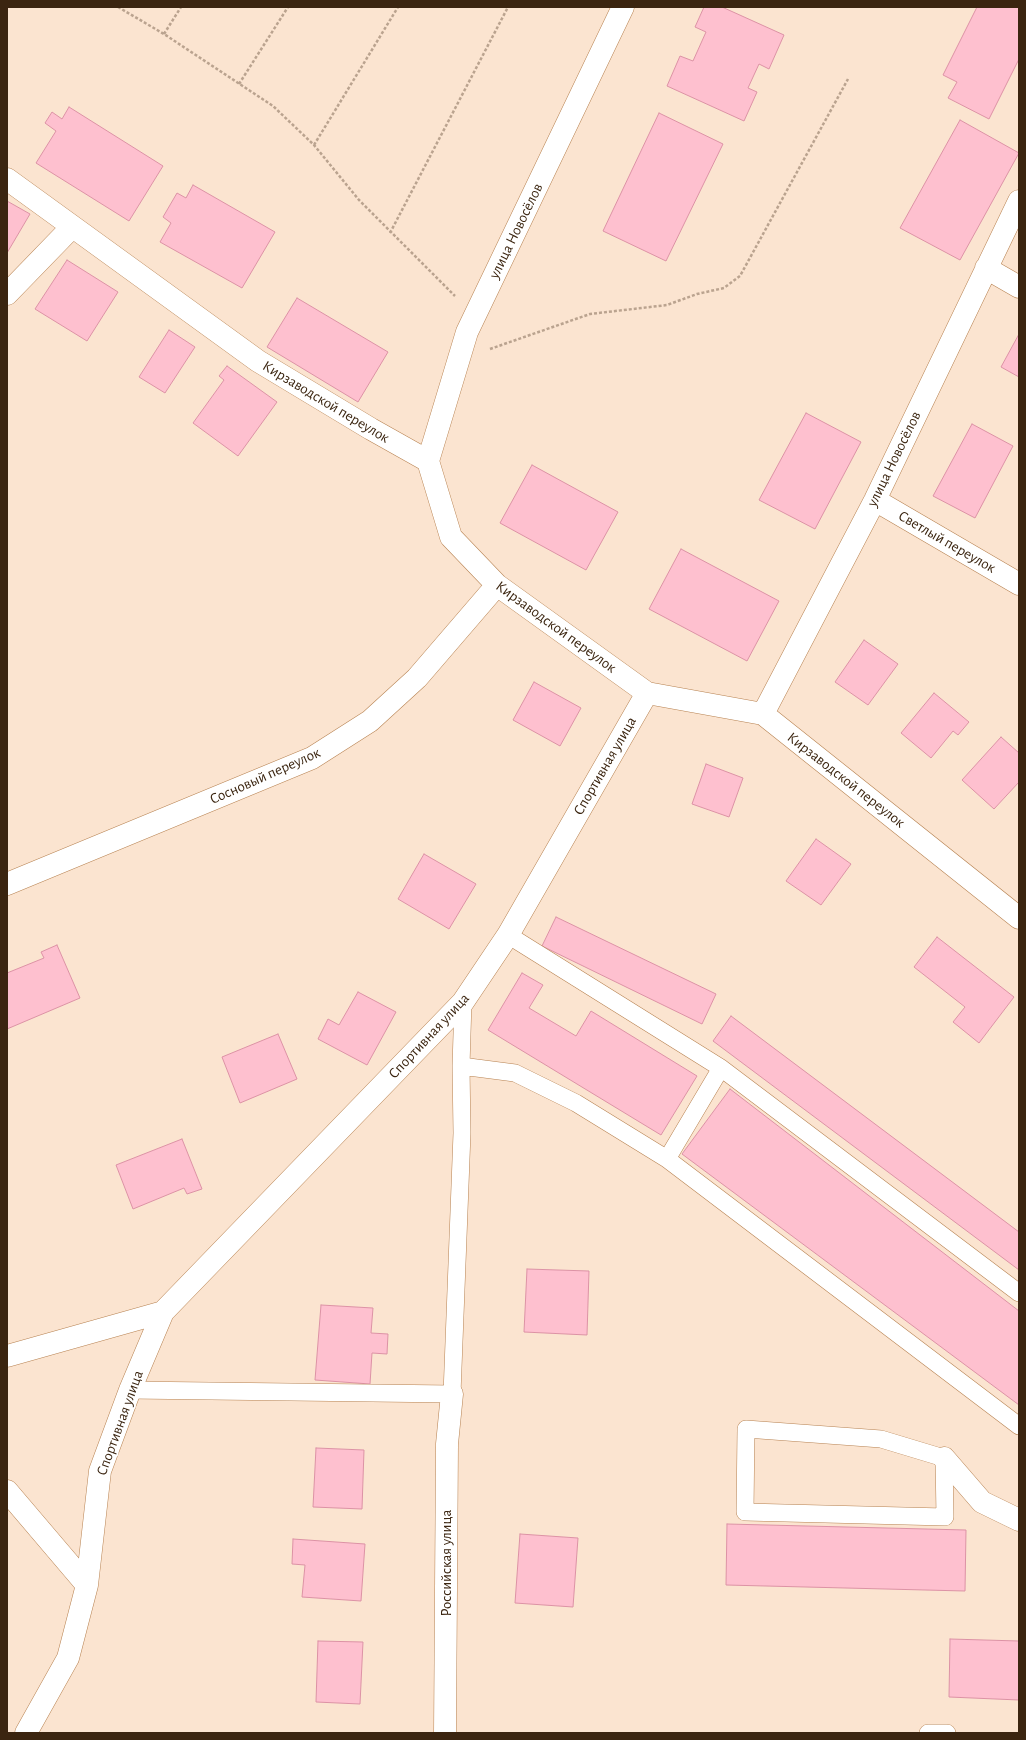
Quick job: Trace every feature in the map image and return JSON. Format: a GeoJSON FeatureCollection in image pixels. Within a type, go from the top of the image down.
{"type":"FeatureCollection","features":[{"type":"Feature","properties":{"kind":"street","name":"улица Новосёлов"},"geometry":{"type":"LineString","coordinates":[[428,461],[467,332],[623,7]]}},
{"type":"Feature","properties":{"kind":"street","name":"Кирзаводской переулок"},"geometry":{"type":"LineString","coordinates":[[7,179],[258,361],[371,429],[428,461],[451,537],[497,585],[647,693],[763,714],[1019,918]]}},
{"type":"Feature","properties":{"kind":"street","name":"улица Новосёлов"},"geometry":{"type":"LineString","coordinates":[[763,714],[875,500],[1019,201]]}},
{"type":"Feature","properties":{"kind":"street"},"geometry":{"type":"LineString","coordinates":[[7,294],[72,227]]}},
{"type":"Feature","properties":{"kind":"street"},"geometry":{"type":"LineString","coordinates":[[986,268],[1019,287]]}},
{"type":"Feature","properties":{"kind":"street","name":"Светлый переулок"},"geometry":{"type":"LineString","coordinates":[[875,500],[1019,584]]}},
{"type":"Feature","properties":{"kind":"street","name":"Сосновый переулок"},"geometry":{"type":"LineString","coordinates":[[7,884],[312,758],[370,722],[417,678],[497,585]]}},
{"type":"Feature","properties":{"kind":"street","name":"Спортивная улица"},"geometry":{"type":"LineString","coordinates":[[26,1733],[68,1658],[87,1585],[100,1471],[130,1390],[163,1312],[463,1002],[508,935],[647,693]]}},
{"type":"Feature","properties":{"kind":"street"},"geometry":{"type":"LineString","coordinates":[[7,1356],[163,1312]]}},
{"type":"Feature","properties":{"kind":"street","name":"Российская улица"},"geometry":{"type":"LineString","coordinates":[[445,1733],[447,1444],[452,1394]]}},
{"type":"Feature","properties":{"kind":"street"},"geometry":{"type":"LineString","coordinates":[[944,1458],[982,1502],[1019,1520]]}},
{"type":"Feature","properties":{"kind":"street"},"geometry":{"type":"LineString","coordinates":[[7,1491],[87,1585]]}},
{"type":"Feature","properties":{"kind":"lane"},"geometry":{"type":"LineString","coordinates":[[508,935],[721,1068],[1019,1293]]}},
{"type":"Feature","properties":{"kind":"lane"},"geometry":{"type":"LineString","coordinates":[[130,1390],[452,1394],[462,1133],[461,1066],[463,1002]]}},
{"type":"Feature","properties":{"kind":"lane"},"geometry":{"type":"LineString","coordinates":[[461,1066],[515,1073],[576,1103],[667,1158],[1019,1426]]}},
{"type":"Feature","properties":{"kind":"lane"},"geometry":{"type":"LineString","coordinates":[[667,1158],[721,1068]]}},
{"type":"Feature","properties":{"kind":"lane"},"geometry":{"type":"LineString","coordinates":[[746,1429],[881,1439],[944,1458],[945,1517],[745,1512],[746,1429]]}},
{"type":"Feature","properties":{"kind":"lane"},"geometry":{"type":"LineString","coordinates":[[928,1733],[947,1733]]}},
{"type":"Feature","properties":{"kind":"path"},"geometry":{"type":"LineString","coordinates":[[118,7],[164,34],[273,106],[314,145],[359,200],[390,233],[475,316]]}},
{"type":"Feature","properties":{"kind":"path"},"geometry":{"type":"LineString","coordinates":[[164,34],[181,7]]}},
{"type":"Feature","properties":{"kind":"path"},"geometry":{"type":"LineString","coordinates":[[239,84],[288,7]]}},
{"type":"Feature","properties":{"kind":"path"},"geometry":{"type":"LineString","coordinates":[[314,145],[398,7]]}},
{"type":"Feature","properties":{"kind":"path"},"geometry":{"type":"LineString","coordinates":[[390,233],[508,7]]}},
{"type":"Feature","properties":{"kind":"path"},"geometry":{"type":"LineString","coordinates":[[457,363],[495,346],[590,314],[668,305],[697,294],[724,288],[740,276],[848,79]]}},
{"type":"Feature","properties":{"kind":"building"},"geometry":{"type":"Polygon","coordinates":[[[704,7],[722,7],[784,35],[769,69],[759,64],[748,88],[757,92],[744,121],[667,86],[680,56],[693,61],[706,32],[695,27],[704,7]]]}},
{"type":"Feature","properties":{"kind":"building"},"geometry":{"type":"Polygon","coordinates":[[[977,7],[1019,7],[1019,59],[989,119],[948,98],[957,82],[943,75],[977,7]]]}},
{"type":"Feature","properties":{"kind":"building"},"geometry":{"type":"Polygon","coordinates":[[[69,107],[163,166],[129,221],[36,163],[56,131],[45,123],[52,112],[62,119],[69,107]]]}},
{"type":"Feature","properties":{"kind":"building"},"geometry":{"type":"Polygon","coordinates":[[[659,113],[723,144],[666,261],[603,231],[659,113]]]}},
{"type":"Feature","properties":{"kind":"building"},"geometry":{"type":"Polygon","coordinates":[[[960,120],[1019,153],[960,260],[900,228],[960,120]]]}},
{"type":"Feature","properties":{"kind":"building"},"geometry":{"type":"Polygon","coordinates":[[[193,185],[275,232],[242,288],[160,242],[171,223],[163,217],[177,193],[186,198],[193,185]]]}},
{"type":"Feature","properties":{"kind":"building"},"geometry":{"type":"Polygon","coordinates":[[[7,201],[30,214],[7,253],[7,201]]]}},
{"type":"Feature","properties":{"kind":"building"},"geometry":{"type":"Polygon","coordinates":[[[67,260],[118,292],[87,341],[35,309],[67,260]]]}},
{"type":"Feature","properties":{"kind":"building"},"geometry":{"type":"Polygon","coordinates":[[[297,298],[388,352],[358,402],[267,347],[297,298]]]}},
{"type":"Feature","properties":{"kind":"building"},"geometry":{"type":"Polygon","coordinates":[[[169,330],[195,347],[165,393],[139,377],[169,330]]]}},
{"type":"Feature","properties":{"kind":"building"},"geometry":{"type":"Polygon","coordinates":[[[1019,334],[1019,377],[1001,367],[1019,334]]]}},
{"type":"Feature","properties":{"kind":"building"},"geometry":{"type":"Polygon","coordinates":[[[227,366],[277,402],[238,456],[193,423],[224,380],[219,376],[227,366]]]}},
{"type":"Feature","properties":{"kind":"building"},"geometry":{"type":"Polygon","coordinates":[[[806,413],[861,442],[815,529],[759,500],[806,413]]]}},
{"type":"Feature","properties":{"kind":"building"},"geometry":{"type":"Polygon","coordinates":[[[972,424],[1013,446],[975,518],[933,496],[972,424]]]}},
{"type":"Feature","properties":{"kind":"building"},"geometry":{"type":"Polygon","coordinates":[[[532,465],[618,512],[586,570],[500,523],[532,465]]]}},
{"type":"Feature","properties":{"kind":"building"},"geometry":{"type":"Polygon","coordinates":[[[681,549],[779,601],[747,661],[649,609],[681,549]]]}},
{"type":"Feature","properties":{"kind":"building"},"geometry":{"type":"Polygon","coordinates":[[[864,640],[898,664],[868,705],[835,682],[864,640]]]}},
{"type":"Feature","properties":{"kind":"building"},"geometry":{"type":"Polygon","coordinates":[[[534,682],[581,708],[560,746],[513,720],[534,682]]]}},
{"type":"Feature","properties":{"kind":"building"},"geometry":{"type":"Polygon","coordinates":[[[934,693],[969,722],[958,735],[953,731],[931,758],[901,733],[934,693]]]}},
{"type":"Feature","properties":{"kind":"building"},"geometry":{"type":"Polygon","coordinates":[[[1001,737],[1019,753],[1019,782],[994,809],[962,780],[1001,737]]]}},
{"type":"Feature","properties":{"kind":"building"},"geometry":{"type":"Polygon","coordinates":[[[706,764],[743,778],[729,817],[692,804],[706,764]]]}},
{"type":"Feature","properties":{"kind":"building"},"geometry":{"type":"Polygon","coordinates":[[[816,839],[851,864],[821,905],[786,881],[816,839]]]}},
{"type":"Feature","properties":{"kind":"building"},"geometry":{"type":"Polygon","coordinates":[[[424,854],[476,884],[449,929],[398,899],[424,854]]]}},
{"type":"Feature","properties":{"kind":"building"},"geometry":{"type":"Polygon","coordinates":[[[556,917],[716,994],[702,1024],[542,946],[556,917]]]}},
{"type":"Feature","properties":{"kind":"building"},"geometry":{"type":"Polygon","coordinates":[[[937,937],[1014,997],[979,1043],[953,1022],[965,1007],[914,967],[937,937]]]}},
{"type":"Feature","properties":{"kind":"building"},"geometry":{"type":"Polygon","coordinates":[[[57,945],[80,998],[7,1029],[7,973],[44,958],[41,952],[57,945]]]}},
{"type":"Feature","properties":{"kind":"building"},"geometry":{"type":"Polygon","coordinates":[[[522,973],[543,985],[529,1008],[576,1036],[591,1011],[697,1076],[661,1135],[488,1030],[522,973]]]}},
{"type":"Feature","properties":{"kind":"building"},"geometry":{"type":"Polygon","coordinates":[[[358,992],[396,1012],[367,1065],[318,1039],[328,1019],[339,1025],[358,992]]]}},
{"type":"Feature","properties":{"kind":"building"},"geometry":{"type":"Polygon","coordinates":[[[731,1016],[1019,1232],[1019,1270],[713,1041],[731,1016]]]}},
{"type":"Feature","properties":{"kind":"building"},"geometry":{"type":"Polygon","coordinates":[[[278,1034],[297,1079],[240,1103],[222,1057],[278,1034]]]}},
{"type":"Feature","properties":{"kind":"building"},"geometry":{"type":"Polygon","coordinates":[[[730,1089],[1019,1311],[1019,1405],[682,1154],[730,1089]]]}},
{"type":"Feature","properties":{"kind":"building"},"geometry":{"type":"Polygon","coordinates":[[[182,1139],[202,1189],[187,1194],[184,1188],[133,1209],[116,1165],[182,1139]]]}},
{"type":"Feature","properties":{"kind":"building"},"geometry":{"type":"Polygon","coordinates":[[[527,1269],[589,1271],[587,1335],[524,1332],[527,1269]]]}},
{"type":"Feature","properties":{"kind":"building"},"geometry":{"type":"Polygon","coordinates":[[[321,1305],[373,1308],[371,1333],[388,1334],[387,1354],[372,1353],[370,1384],[315,1380],[321,1305]]]}},
{"type":"Feature","properties":{"kind":"building"},"geometry":{"type":"Polygon","coordinates":[[[316,1448],[364,1450],[362,1509],[313,1507],[316,1448]]]}},
{"type":"Feature","properties":{"kind":"building"},"geometry":{"type":"Polygon","coordinates":[[[727,1524],[966,1530],[965,1591],[726,1585],[727,1524]]]}},
{"type":"Feature","properties":{"kind":"building"},"geometry":{"type":"Polygon","coordinates":[[[520,1534],[578,1538],[573,1607],[515,1603],[520,1534]]]}},
{"type":"Feature","properties":{"kind":"building"},"geometry":{"type":"Polygon","coordinates":[[[293,1539],[365,1544],[361,1601],[302,1597],[305,1565],[292,1564],[293,1539]]]}},
{"type":"Feature","properties":{"kind":"building"},"geometry":{"type":"Polygon","coordinates":[[[950,1639],[1019,1641],[1019,1700],[949,1697],[950,1639]]]}},
{"type":"Feature","properties":{"kind":"building"},"geometry":{"type":"Polygon","coordinates":[[[318,1641],[363,1642],[360,1704],[316,1702],[318,1641]]]}}]}
